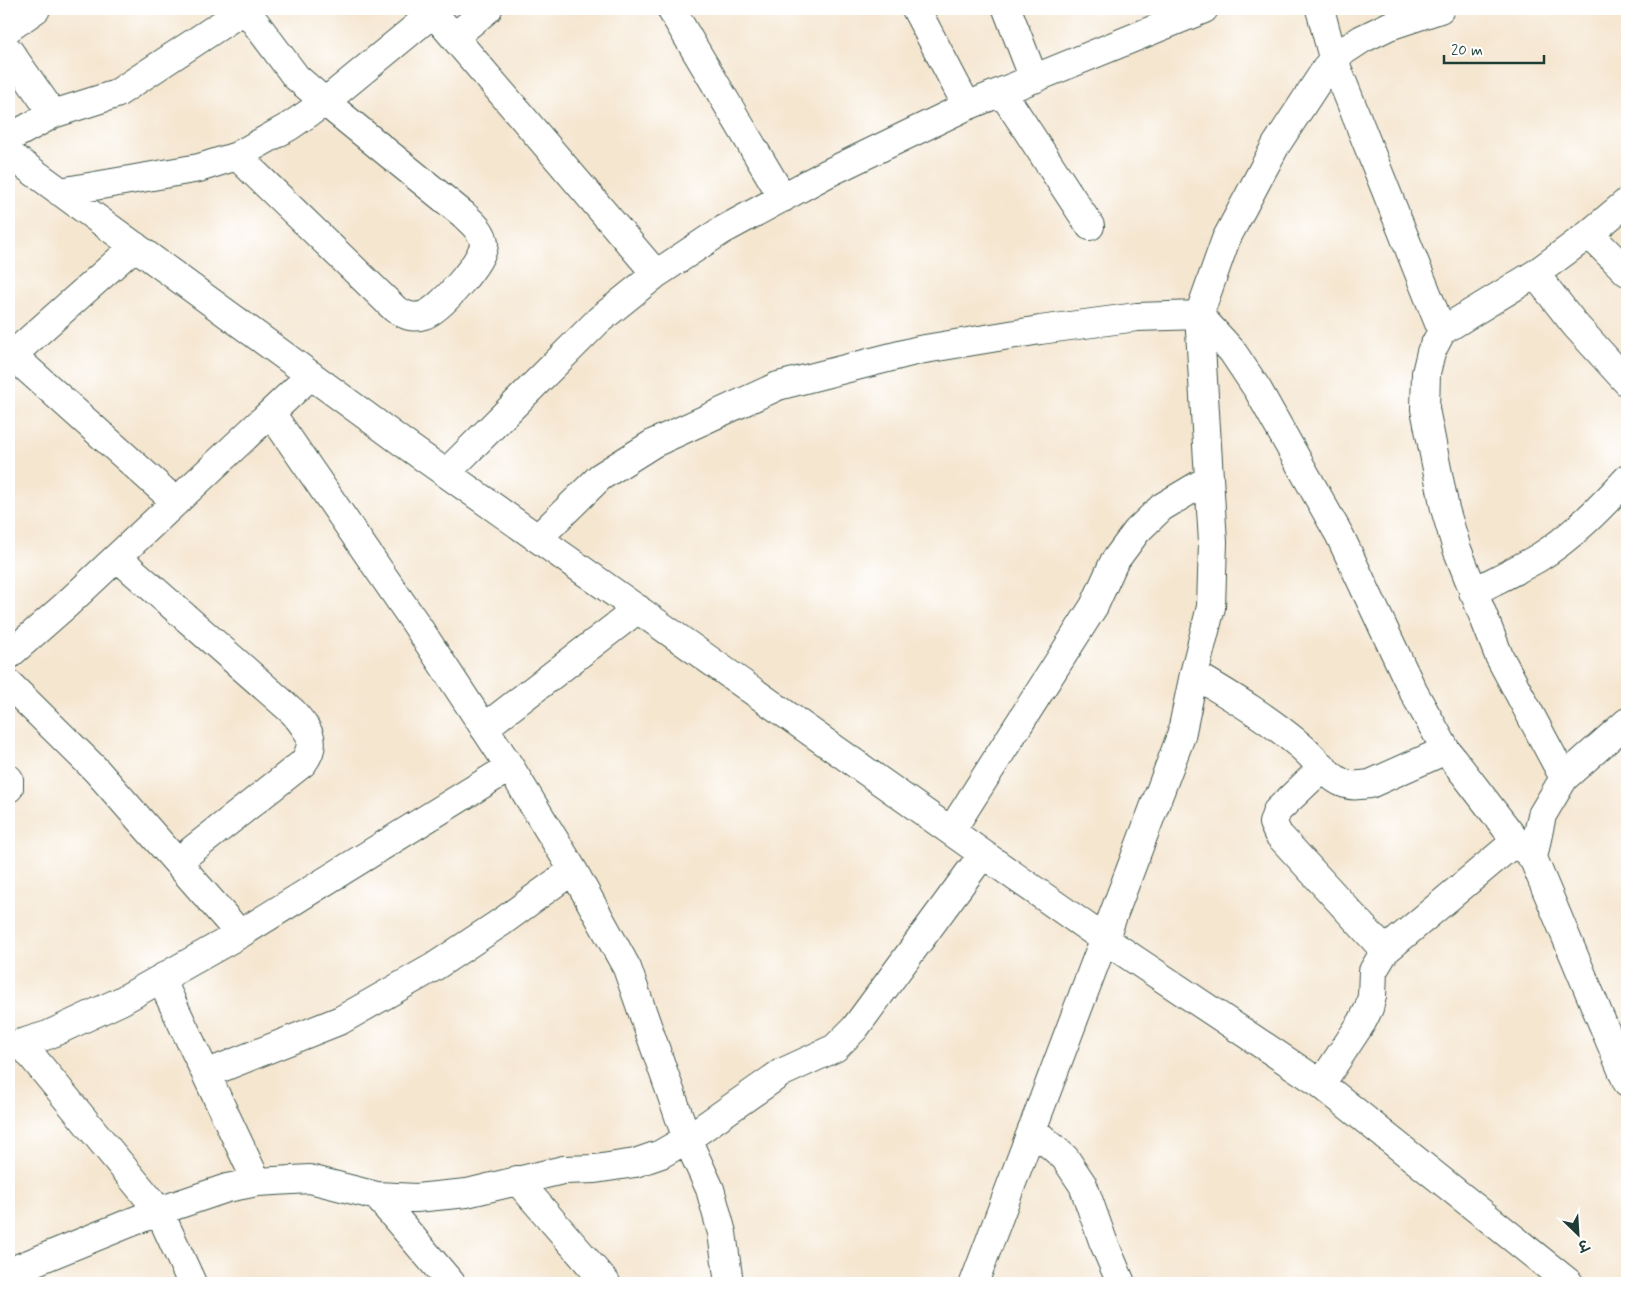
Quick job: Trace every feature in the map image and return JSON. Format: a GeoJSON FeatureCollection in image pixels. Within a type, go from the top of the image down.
{"type":"FeatureCollection","features":[{"type":"Feature","properties":{"kind":"street"},"geometry":{"type":"LineString","coordinates":[[9,28],[36,9]]}},
{"type":"Feature","properties":{"kind":"street"},"geometry":{"type":"LineString","coordinates":[[9,138],[52,114],[116,94],[245,9],[296,77],[464,215],[482,235],[484,245],[481,256],[449,297],[435,310],[424,315],[410,317],[395,309],[237,156]]}},
{"type":"Feature","properties":{"kind":"street"},"geometry":{"type":"LineString","coordinates":[[454,37],[488,9]]}},
{"type":"Feature","properties":{"kind":"street"},"geometry":{"type":"LineString","coordinates":[[671,9],[783,198]]}},
{"type":"Feature","properties":{"kind":"street"},"geometry":{"type":"LineString","coordinates":[[916,9],[967,106]]}},
{"type":"Feature","properties":{"kind":"street"},"geometry":{"type":"LineString","coordinates":[[1007,9],[1034,79]]}},
{"type":"Feature","properties":{"kind":"street"},"geometry":{"type":"LineString","coordinates":[[446,473],[599,320],[656,274],[721,231],[826,174],[967,106],[1204,9]]}},
{"type":"Feature","properties":{"kind":"street"},"geometry":{"type":"LineString","coordinates":[[1320,9],[1333,58],[1442,331]]}},
{"type":"Feature","properties":{"kind":"street"},"geometry":{"type":"LineString","coordinates":[[974,1283],[1181,736],[1211,607],[1213,542],[1199,315],[1226,239],[1276,145],[1333,58],[1362,39],[1389,26],[1440,9]]}},
{"type":"Feature","properties":{"kind":"street"},"geometry":{"type":"LineString","coordinates":[[60,192],[199,168],[237,156],[290,126],[325,102],[432,11],[656,274]]}},
{"type":"Feature","properties":{"kind":"street"},"geometry":{"type":"LineString","coordinates":[[9,51],[52,114]]}},
{"type":"Feature","properties":{"kind":"street"},"geometry":{"type":"LineString","coordinates":[[1002,92],[1090,226]]}},
{"type":"Feature","properties":{"kind":"street"},"geometry":{"type":"LineString","coordinates":[[9,154],[446,473],[983,854],[1104,939],[1321,1084],[1569,1283]]}},
{"type":"Feature","properties":{"kind":"street"},"geometry":{"type":"LineString","coordinates":[[1564,778],[1499,656],[1457,549],[1445,509],[1425,409],[1426,373],[1431,352],[1442,331],[1535,274],[1589,234],[1627,202]]}},
{"type":"Feature","properties":{"kind":"street"},"geometry":{"type":"LineString","coordinates":[[1589,234],[1627,272]]}},
{"type":"Feature","properties":{"kind":"street"},"geometry":{"type":"LineString","coordinates":[[135,246],[10,356],[176,502]]}},
{"type":"Feature","properties":{"kind":"street"},"geometry":{"type":"LineString","coordinates":[[1535,274],[1576,326],[1627,382]]}},
{"type":"Feature","properties":{"kind":"street"},"geometry":{"type":"LineString","coordinates":[[538,538],[600,477],[654,442],[778,386],[919,350],[1040,330],[1137,317],[1199,315],[1232,351],[1258,390],[1340,536],[1413,692],[1446,750],[1525,850],[1627,1082]]}},
{"type":"Feature","properties":{"kind":"street"},"geometry":{"type":"LineString","coordinates":[[9,655],[117,557],[311,375]]}},
{"type":"Feature","properties":{"kind":"street"},"geometry":{"type":"LineString","coordinates":[[271,412],[414,621],[510,767],[573,870],[627,968],[687,1139],[710,1189],[722,1233],[730,1283]]}},
{"type":"Feature","properties":{"kind":"street"},"geometry":{"type":"LineString","coordinates":[[1473,592],[1537,558],[1566,538],[1595,513],[1627,478]]}},
{"type":"Feature","properties":{"kind":"street"},"geometry":{"type":"LineString","coordinates":[[951,831],[1094,606],[1114,562],[1137,531],[1162,507],[1210,479]]}},
{"type":"Feature","properties":{"kind":"street"},"geometry":{"type":"LineString","coordinates":[[117,557],[293,712],[307,728],[312,740],[310,754],[303,763],[178,862]]}},
{"type":"Feature","properties":{"kind":"street"},"geometry":{"type":"LineString","coordinates":[[484,728],[638,609]]}},
{"type":"Feature","properties":{"kind":"street"},"geometry":{"type":"LineString","coordinates":[[1194,674],[1282,731],[1298,743],[1333,778],[1345,784],[1358,786],[1370,784],[1446,750]]}},
{"type":"Feature","properties":{"kind":"street"},"geometry":{"type":"LineString","coordinates":[[9,684],[96,770],[240,934]]}},
{"type":"Feature","properties":{"kind":"street"},"geometry":{"type":"LineString","coordinates":[[1321,1084],[1362,1022],[1372,996],[1373,971],[1385,951],[1525,850],[1542,815],[1564,778],[1627,722]]}},
{"type":"Feature","properties":{"kind":"street"},"geometry":{"type":"LineString","coordinates":[[192,1283],[159,1211],[15,1045],[48,1036],[121,1001],[161,979],[240,934],[510,767]]}},
{"type":"Feature","properties":{"kind":"street"},"geometry":{"type":"LineString","coordinates":[[1322,767],[1277,811],[1273,823],[1278,834],[1385,951]]}},
{"type":"Feature","properties":{"kind":"street"},"geometry":{"type":"LineString","coordinates":[[9,779],[9,788]]}},
{"type":"Feature","properties":{"kind":"street"},"geometry":{"type":"LineString","coordinates":[[9,1272],[159,1211],[227,1188],[258,1182],[310,1179],[377,1196],[416,1198],[467,1193],[563,1170],[595,1169],[635,1163],[661,1154],[687,1139],[781,1073],[835,1048],[855,1028],[983,854]]}},
{"type":"Feature","properties":{"kind":"street"},"geometry":{"type":"LineString","coordinates":[[206,1074],[340,1020],[434,967],[503,921],[573,870]]}},
{"type":"Feature","properties":{"kind":"street"},"geometry":{"type":"LineString","coordinates":[[161,979],[258,1182]]}},
{"type":"Feature","properties":{"kind":"street"},"geometry":{"type":"LineString","coordinates":[[1032,1129],[1065,1158],[1083,1185],[1103,1241],[1121,1283]]}},
{"type":"Feature","properties":{"kind":"street"},"geometry":{"type":"LineString","coordinates":[[517,1180],[606,1283]]}},
{"type":"Feature","properties":{"kind":"street"},"geometry":{"type":"LineString","coordinates":[[377,1196],[451,1283]]}}]}
